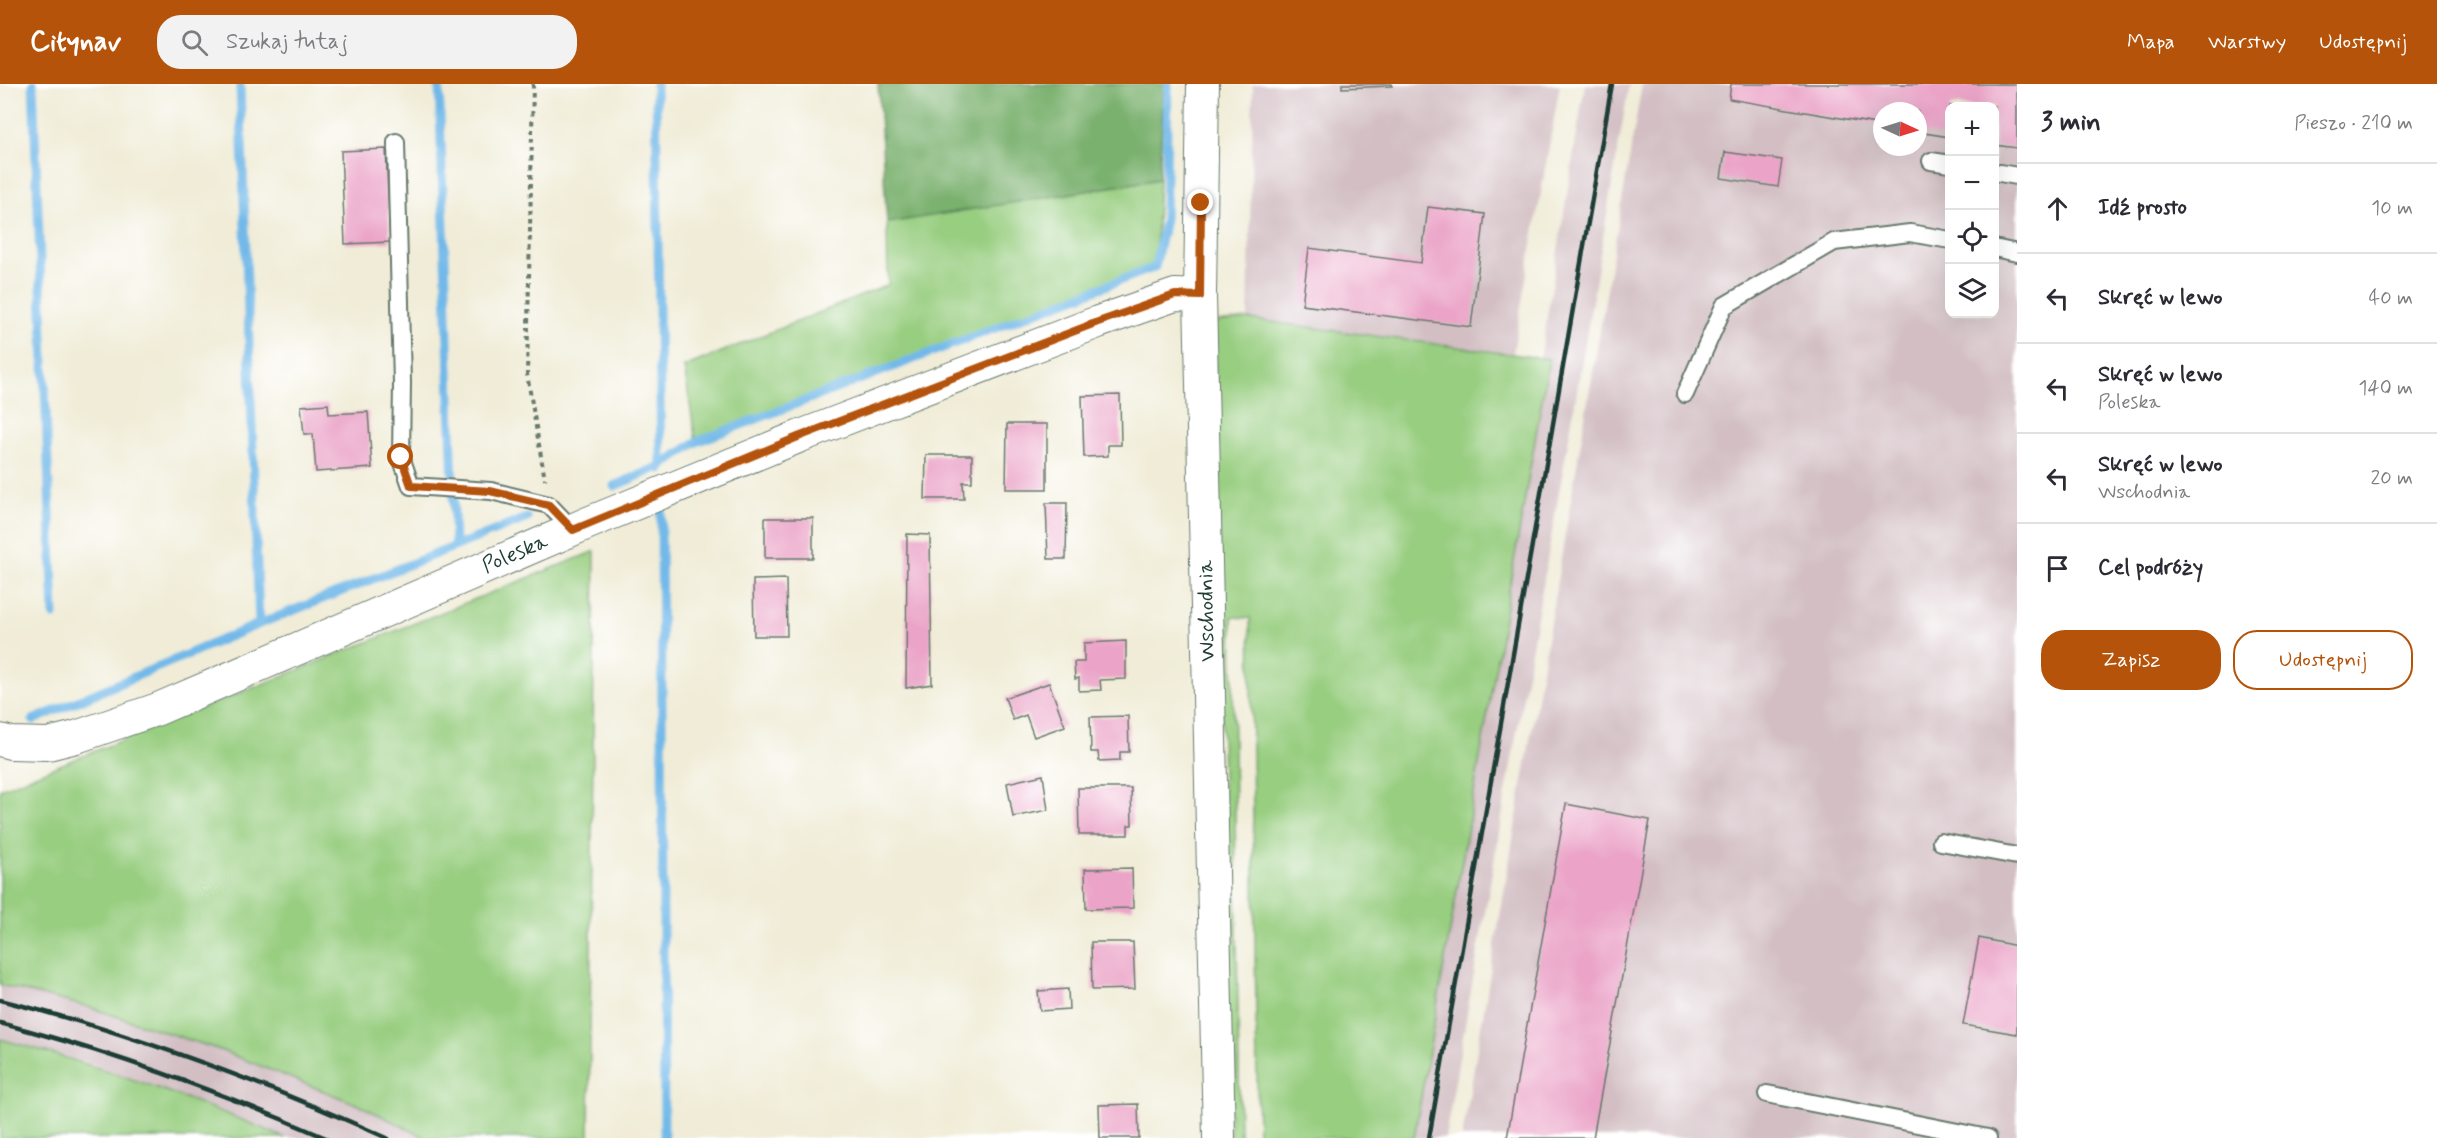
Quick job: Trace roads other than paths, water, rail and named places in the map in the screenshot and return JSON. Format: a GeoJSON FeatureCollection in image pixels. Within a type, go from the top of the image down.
{"type":"FeatureCollection","features":[{"type":"Feature","properties":{"kind":"street","name":"Wschodnia"},"geometry":{"type":"LineString","coordinates":[[1203,84],[1200,296],[1219,1138]]}},
{"type":"Feature","properties":{"kind":"street","name":"Poleska"},"geometry":{"type":"LineString","coordinates":[[0,740],[11,743],[48,744],[76,738],[158,709],[573,530],[798,437],[1098,322],[1175,295],[1200,296]]}},
{"type":"Feature","properties":{"kind":"lane"},"geometry":{"type":"LineString","coordinates":[[396,142],[402,371],[401,457],[411,486],[490,491],[549,505],[573,530]]}},
{"type":"Feature","properties":{"kind":"lane"},"geometry":{"type":"LineString","coordinates":[[1930,161],[1945,164]]}},
{"type":"Feature","properties":{"kind":"lane"},"geometry":{"type":"LineString","coordinates":[[1999,173],[2017,176]]}},
{"type":"Feature","properties":{"kind":"lane"},"geometry":{"type":"LineString","coordinates":[[1685,394],[1724,306],[1834,242],[1910,232],[1945,239]]}},
{"type":"Feature","properties":{"kind":"lane"},"geometry":{"type":"LineString","coordinates":[[1999,249],[2017,253]]}},
{"type":"Feature","properties":{"kind":"lane"},"geometry":{"type":"LineString","coordinates":[[1941,842],[2017,856]]}},
{"type":"Feature","properties":{"kind":"lane"},"geometry":{"type":"LineString","coordinates":[[1767,1094],[1988,1138]]}},
{"type":"Feature","properties":{"kind":"waterway"},"geometry":{"type":"LineString","coordinates":[[33,84],[54,615]]}},
{"type":"Feature","properties":{"kind":"waterway"},"geometry":{"type":"LineString","coordinates":[[240,84],[259,624]]}},
{"type":"Feature","properties":{"kind":"waterway"},"geometry":{"type":"LineString","coordinates":[[439,84],[455,545]]}},
{"type":"Feature","properties":{"kind":"waterway"},"geometry":{"type":"LineString","coordinates":[[656,84],[661,469]]}},
{"type":"Feature","properties":{"kind":"waterway"},"geometry":{"type":"LineString","coordinates":[[614,486],[661,466],[696,442],[1155,267],[1165,219],[1168,84]]}},
{"type":"Feature","properties":{"kind":"waterway"},"geometry":{"type":"LineString","coordinates":[[661,506],[664,1138]]}},
{"type":"Feature","properties":{"kind":"waterway"},"geometry":{"type":"LineString","coordinates":[[33,720],[259,624],[527,518]]}},
{"type":"Feature","properties":{"kind":"railway"},"geometry":{"type":"LineString","coordinates":[[1429,1138],[1612,84]]}},
{"type":"Feature","properties":{"kind":"railway"},"geometry":{"type":"LineString","coordinates":[[0,1000],[50,1013],[196,1060],[292,1097],[387,1138]]}},
{"type":"Feature","properties":{"kind":"railway"},"geometry":{"type":"LineString","coordinates":[[0,1023],[42,1034],[165,1074],[326,1138]]}}]}
